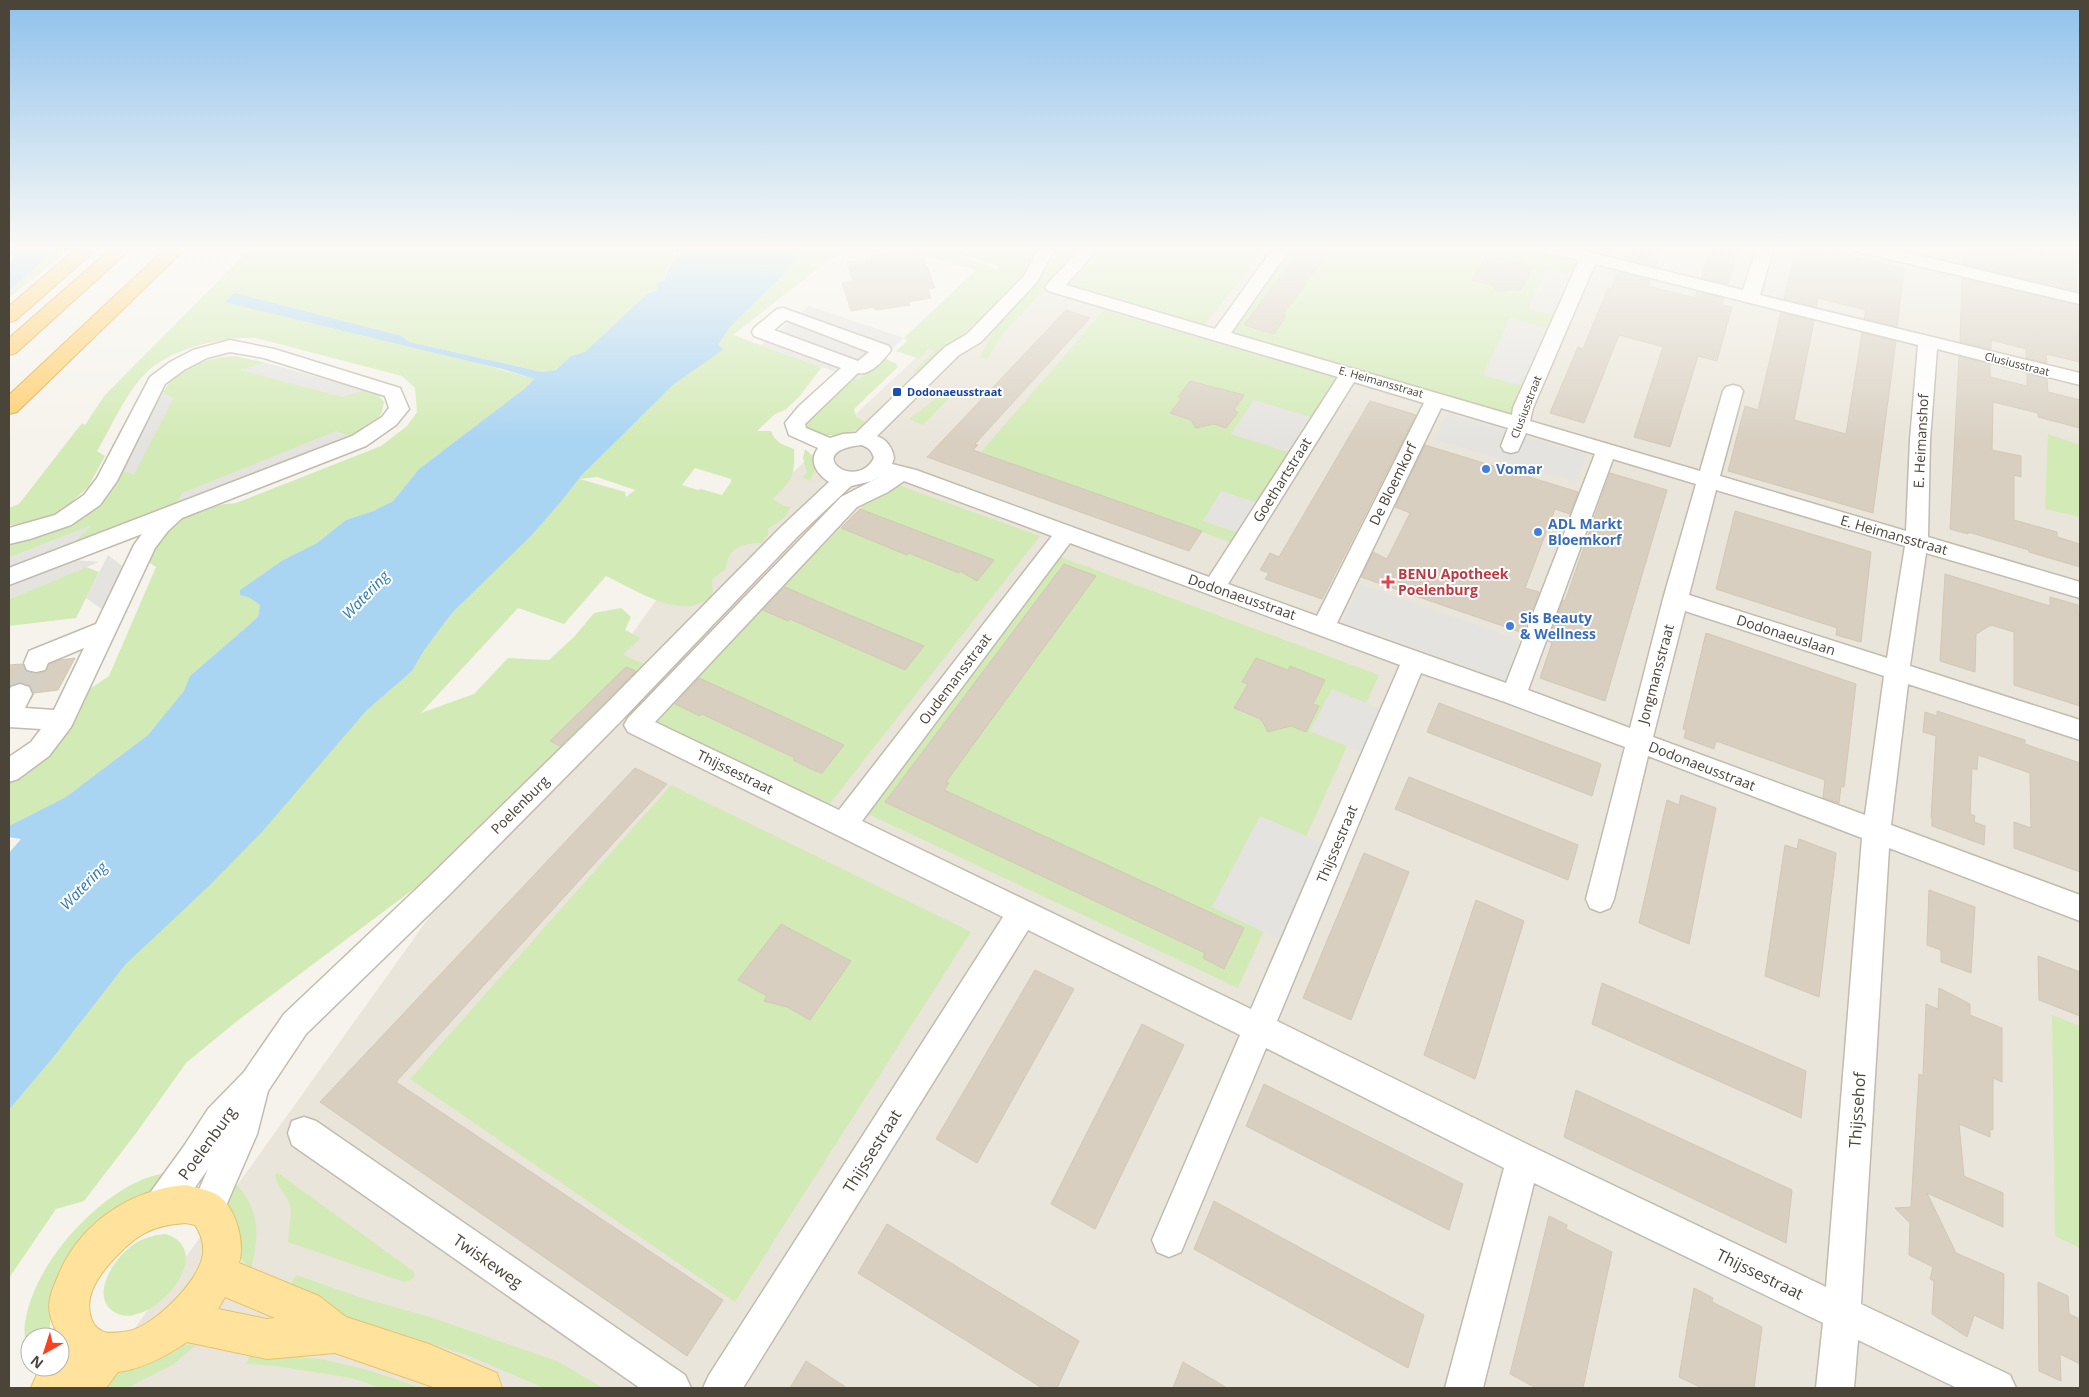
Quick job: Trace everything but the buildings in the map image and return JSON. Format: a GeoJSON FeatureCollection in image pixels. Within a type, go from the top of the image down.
{"type":"FeatureCollection","features":[{"type":"Feature","properties":{"kind":"highway"},"geometry":{"type":"LineString","coordinates":[[9,349],[50,312]]}},
{"type":"Feature","properties":{"kind":"highway"},"geometry":{"type":"LineString","coordinates":[[9,408],[110,312]]}},
{"type":"Feature","properties":{"kind":"main road"},"geometry":{"type":"LineString","coordinates":[[186,1204],[207,1210],[219,1226],[222,1247],[217,1273],[203,1298],[183,1321],[145,1346],[128,1351],[93,1346],[69,1312],[72,1294],[79,1274],[91,1255],[106,1238],[124,1223],[143,1212],[162,1205],[186,1204]]}},
{"type":"Feature","properties":{"kind":"main road"},"geometry":{"type":"LineString","coordinates":[[217,1273],[252,1290],[305,1310],[335,1334],[429,1364],[482,1388]]}},
{"type":"Feature","properties":{"kind":"main road"},"geometry":{"type":"LineString","coordinates":[[183,1321],[266,1339],[335,1334]]}},
{"type":"Feature","properties":{"kind":"main road"},"geometry":{"type":"LineString","coordinates":[[50,1388],[93,1346]]}},
{"type":"Feature","properties":{"kind":"main road"},"geometry":{"type":"LineString","coordinates":[[81,1388],[93,1346]]}},
{"type":"Feature","properties":{"kind":"street"},"geometry":{"type":"LineString","coordinates":[[879,456],[845,440],[830,446],[822,458],[822,464],[832,474],[846,478],[865,476],[879,456],[966,355],[974,338],[999,312]]}},
{"type":"Feature","properties":{"kind":"street","name":"E. Heimansstraat"},"geometry":{"type":"LineString","coordinates":[[1143,312],[1708,478],[2080,590]]}},
{"type":"Feature","properties":{"kind":"street"},"geometry":{"type":"LineString","coordinates":[[1220,334],[1236,312]]}},
{"type":"Feature","properties":{"kind":"street","name":"Clusiusstraat"},"geometry":{"type":"LineString","coordinates":[[1511,446],[1520,423],[1523,408],[1565,312]]}},
{"type":"Feature","properties":{"kind":"street","name":"Clusiusstraat"},"geometry":{"type":"LineString","coordinates":[[1807,312],[2080,379]]}},
{"type":"Feature","properties":{"kind":"street"},"geometry":{"type":"LineString","coordinates":[[783,313],[882,350],[862,368],[854,366],[761,332],[783,313]]}},
{"type":"Feature","properties":{"kind":"street","name":"E. Heimanshof"},"geometry":{"type":"LineString","coordinates":[[1917,542],[1920,440],[1928,342]]}},
{"type":"Feature","properties":{"kind":"street"},"geometry":{"type":"LineString","coordinates":[[9,536],[22,534],[63,520],[92,500],[106,481],[158,381],[176,366],[200,354],[230,346],[267,353],[393,392],[400,409],[389,421],[359,441],[9,577]]}},
{"type":"Feature","properties":{"kind":"street"},"geometry":{"type":"LineString","coordinates":[[830,446],[796,431],[795,423],[806,410],[854,366]]}},
{"type":"Feature","properties":{"kind":"street","name":"Goethartstraat"},"geometry":{"type":"LineString","coordinates":[[1214,588],[1350,373]]}},
{"type":"Feature","properties":{"kind":"street"},"geometry":{"type":"LineString","coordinates":[[1708,478],[1733,391]]}},
{"type":"Feature","properties":{"kind":"street","name":"De Bloemkorf"},"geometry":{"type":"LineString","coordinates":[[1324,626],[1436,398]]}},
{"type":"Feature","properties":{"kind":"street"},"geometry":{"type":"LineString","coordinates":[[1514,695],[1607,449]]}},
{"type":"Feature","properties":{"kind":"street","name":"Dodonaeusstraat"},"geometry":{"type":"LineString","coordinates":[[879,456],[1066,533],[1214,588],[1324,626],[1414,661],[1514,695],[2080,908]]}},
{"type":"Feature","properties":{"kind":"street","name":"Thijssestraat"},"geometry":{"type":"LineString","coordinates":[[879,456],[880,487],[849,502],[637,725],[844,824],[1523,1160],[1996,1388]]}},
{"type":"Feature","properties":{"kind":"street","name":"Poelenburg"},"geometry":{"type":"LineString","coordinates":[[790,531],[805,500],[826,470]]}},
{"type":"Feature","properties":{"kind":"street","name":"Poelenburg"},"geometry":{"type":"LineString","coordinates":[[162,1205],[196,1158],[219,1120],[254,1083],[295,1024],[515,810],[790,531],[846,478]]}},
{"type":"Feature","properties":{"kind":"street","name":"Jongmansstraat"},"geometry":{"type":"LineString","coordinates":[[1600,899],[1638,741],[1708,478]]}},
{"type":"Feature","properties":{"kind":"street"},"geometry":{"type":"LineString","coordinates":[[9,771],[40,749],[62,720],[144,545],[160,526],[184,509]]}},
{"type":"Feature","properties":{"kind":"street","name":"Oudemansstraat"},"geometry":{"type":"LineString","coordinates":[[844,824],[1066,533]]}},
{"type":"Feature","properties":{"kind":"street"},"geometry":{"type":"LineString","coordinates":[[1876,832],[1897,671],[1917,542]]}},
{"type":"Feature","properties":{"kind":"street","name":"Dodonaeuslaan"},"geometry":{"type":"LineString","coordinates":[[1675,600],[2080,730]]}},
{"type":"Feature","properties":{"kind":"street"},"geometry":{"type":"LineString","coordinates":[[36,663],[38,657],[104,630]]}},
{"type":"Feature","properties":{"kind":"street","name":"Thijssestraat"},"geometry":{"type":"LineString","coordinates":[[1169,1240],[1414,661]]}},
{"type":"Feature","properties":{"kind":"street"},"geometry":{"type":"LineString","coordinates":[[9,717],[62,720]]}},
{"type":"Feature","properties":{"kind":"street","name":"Thijssehof"},"geometry":{"type":"LineString","coordinates":[[1835,1388],[1876,832]]}},
{"type":"Feature","properties":{"kind":"street","name":"Thijssestraat"},"geometry":{"type":"LineString","coordinates":[[722,1388],[1022,913]]}},
{"type":"Feature","properties":{"kind":"street","name":"Poelenburg"},"geometry":{"type":"LineString","coordinates":[[207,1210],[241,1134],[254,1083]]}},
{"type":"Feature","properties":{"kind":"street","name":"Twiskeweg"},"geometry":{"type":"LineString","coordinates":[[304,1133],[672,1388]]}},
{"type":"Feature","properties":{"kind":"street"},"geometry":{"type":"LineString","coordinates":[[1464,1388],[1523,1160]]}},
{"type":"Feature","properties":{"kind":"shaded area"},"geometry":{"type":"Polygon","coordinates":[[[801,312],[827,312],[904,338],[858,380],[761,345],[801,312]]]}},
{"type":"Feature","properties":{"kind":"shaded area"},"geometry":{"type":"Polygon","coordinates":[[[965,312],[2080,312],[2080,1388],[92,1388],[657,599],[965,312]]]}},
{"type":"Feature","properties":{"kind":"shaded area"},"geometry":{"type":"Polygon","coordinates":[[[1542,312],[1564,312],[1562,317],[1542,312]]]}},
{"type":"Feature","properties":{"kind":"shaded area"},"geometry":{"type":"Polygon","coordinates":[[[1510,318],[1554,330],[1530,388],[1483,375],[1510,318]]]}},
{"type":"Feature","properties":{"kind":"shaded area"},"geometry":{"type":"Polygon","coordinates":[[[266,363],[366,390],[342,397],[241,370],[266,363]]]}},
{"type":"Feature","properties":{"kind":"shaded area"},"geometry":{"type":"Polygon","coordinates":[[[163,392],[173,399],[134,475],[121,470],[163,392]]]}},
{"type":"Feature","properties":{"kind":"shaded area"},"geometry":{"type":"Polygon","coordinates":[[[1254,400],[1327,422],[1306,458],[1231,434],[1254,400]]]}},
{"type":"Feature","properties":{"kind":"shaded area"},"geometry":{"type":"Polygon","coordinates":[[[1446,413],[1587,455],[1576,482],[1434,439],[1446,413]]]}},
{"type":"Feature","properties":{"kind":"shaded area"},"geometry":{"type":"Polygon","coordinates":[[[336,431],[351,437],[173,508],[183,493],[336,431]]]}},
{"type":"Feature","properties":{"kind":"shaded area"},"geometry":{"type":"Polygon","coordinates":[[[1221,491],[1271,507],[1253,538],[1203,521],[1221,491]]]}},
{"type":"Feature","properties":{"kind":"shaded area"},"geometry":{"type":"Polygon","coordinates":[[[92,525],[71,545],[9,570],[9,558],[92,525]]]}},
{"type":"Feature","properties":{"kind":"shaded area"},"geometry":{"type":"Polygon","coordinates":[[[108,555],[125,568],[103,610],[86,598],[108,555]]]}},
{"type":"Feature","properties":{"kind":"shaded area"},"geometry":{"type":"Polygon","coordinates":[[[74,560],[99,562],[9,599],[9,587],[74,560]]]}},
{"type":"Feature","properties":{"kind":"shaded area"},"geometry":{"type":"Polygon","coordinates":[[[1360,584],[1520,640],[1507,681],[1342,622],[1360,584]]]}},
{"type":"Feature","properties":{"kind":"shaded area"},"geometry":{"type":"Polygon","coordinates":[[[1332,689],[1384,710],[1364,753],[1310,731],[1332,689]]]}},
{"type":"Feature","properties":{"kind":"shaded area"},"geometry":{"type":"Polygon","coordinates":[[[1260,816],[1327,845],[1282,941],[1212,907],[1260,816]]]}},
{"type":"Feature","properties":{"kind":"green space"},"geometry":{"type":"Polygon","coordinates":[[[187,312],[300,312],[534,379],[524,389],[419,469],[393,501],[373,511],[346,520],[317,543],[283,560],[240,590],[240,595],[250,598],[260,605],[258,617],[190,676],[185,691],[148,735],[66,797],[9,826],[9,780],[47,751],[90,689],[109,676],[156,567],[147,561],[161,537],[177,523],[195,512],[236,503],[381,446],[407,426],[417,412],[415,388],[402,376],[256,338],[229,339],[198,346],[168,357],[138,381],[125,400],[97,451],[105,456],[88,487],[63,510],[39,523],[9,525],[9,508],[19,504],[82,423],[85,425],[104,396],[187,312]]]}},
{"type":"Feature","properties":{"kind":"green space"},"geometry":{"type":"Polygon","coordinates":[[[308,312],[628,312],[585,353],[571,356],[556,370],[542,372],[409,342],[402,336],[308,312]]]}},
{"type":"Feature","properties":{"kind":"green space"},"geometry":{"type":"Polygon","coordinates":[[[745,312],[762,312],[733,335],[822,367],[799,397],[785,410],[775,414],[757,431],[771,431],[780,443],[794,449],[794,466],[791,478],[784,488],[772,499],[784,506],[791,507],[785,517],[768,529],[768,535],[762,543],[743,545],[733,551],[727,562],[726,569],[712,579],[713,591],[710,599],[696,605],[681,606],[658,601],[606,576],[564,624],[518,608],[421,713],[474,694],[508,658],[549,660],[574,637],[594,613],[621,608],[631,617],[625,630],[641,638],[623,655],[659,670],[481,839],[237,1021],[186,1063],[137,1132],[84,1201],[56,1209],[9,1278],[9,1110],[52,1059],[126,964],[159,932],[366,711],[412,671],[425,649],[452,613],[531,536],[581,476],[673,385],[723,349],[718,345],[730,327],[745,312]],[[695,468],[682,485],[722,495],[731,479],[695,468]],[[597,477],[580,479],[625,492],[626,497],[635,490],[597,477]]]}},
{"type":"Feature","properties":{"kind":"green space"},"geometry":{"type":"Polygon","coordinates":[[[931,312],[986,312],[920,374],[913,372],[934,351],[929,348],[920,359],[896,351],[907,341],[904,338],[931,312]]]}},
{"type":"Feature","properties":{"kind":"green space"},"geometry":{"type":"Polygon","coordinates":[[[1009,312],[1023,312],[1004,332],[987,359],[980,357],[998,324],[1009,312]]]}},
{"type":"Feature","properties":{"kind":"green space"},"geometry":{"type":"Polygon","coordinates":[[[1102,312],[1112,312],[1340,378],[1238,545],[981,452],[1102,312]]]}},
{"type":"Feature","properties":{"kind":"green space"},"geometry":{"type":"Polygon","coordinates":[[[1160,312],[1215,312],[1203,325],[1160,312]]]}},
{"type":"Feature","properties":{"kind":"green space"},"geometry":{"type":"Polygon","coordinates":[[[1245,312],[1561,312],[1516,415],[1230,333],[1245,312]]]}},
{"type":"Feature","properties":{"kind":"green space"},"geometry":{"type":"Polygon","coordinates":[[[235,356],[266,363],[242,370],[366,390],[378,395],[384,402],[380,416],[369,428],[351,437],[336,432],[183,493],[175,505],[71,545],[90,526],[9,558],[9,542],[67,524],[173,399],[163,392],[169,383],[185,370],[204,361],[235,356]]]}},
{"type":"Feature","properties":{"kind":"green space"},"geometry":{"type":"Polygon","coordinates":[[[882,358],[896,363],[898,367],[854,409],[856,417],[869,424],[854,431],[832,435],[813,433],[808,428],[806,420],[852,378],[882,358]]]}},
{"type":"Feature","properties":{"kind":"green space"},"geometry":{"type":"Polygon","coordinates":[[[948,389],[955,392],[923,425],[909,419],[948,389]]]}},
{"type":"Feature","properties":{"kind":"green space"},"geometry":{"type":"Polygon","coordinates":[[[2048,434],[2080,445],[2080,517],[2045,509],[2048,434]]]}},
{"type":"Feature","properties":{"kind":"green space"},"geometry":{"type":"Polygon","coordinates":[[[805,449],[816,459],[816,468],[810,481],[802,477],[807,473],[803,458],[805,449]]]}},
{"type":"Feature","properties":{"kind":"green space"},"geometry":{"type":"Polygon","coordinates":[[[898,485],[1040,536],[828,806],[648,719],[866,503],[898,485]]]}},
{"type":"Feature","properties":{"kind":"green space"},"geometry":{"type":"Polygon","coordinates":[[[1058,556],[1379,675],[1238,988],[866,813],[1058,556]]]}},
{"type":"Feature","properties":{"kind":"green space"},"geometry":{"type":"Polygon","coordinates":[[[86,567],[99,572],[76,618],[9,626],[9,599],[86,567]]]}},
{"type":"Feature","properties":{"kind":"green space"},"geometry":{"type":"Polygon","coordinates":[[[671,785],[971,932],[735,1302],[410,1079],[671,785]]]}},
{"type":"Feature","properties":{"kind":"green space"},"geometry":{"type":"Polygon","coordinates":[[[2052,1015],[2080,1026],[2080,1248],[2055,1236],[2052,1015]]]}},
{"type":"Feature","properties":{"kind":"green space"},"geometry":{"type":"Polygon","coordinates":[[[170,1172],[52,1310],[50,1327],[25,1327],[30,1302],[39,1281],[65,1241],[100,1206],[137,1182],[170,1172]]]}},
{"type":"Feature","properties":{"kind":"green space"},"geometry":{"type":"Polygon","coordinates":[[[278,1173],[413,1271],[415,1276],[411,1280],[404,1282],[288,1242],[291,1209],[289,1201],[276,1179],[275,1175],[278,1173]]]}},
{"type":"Feature","properties":{"kind":"green space"},"geometry":{"type":"Polygon","coordinates":[[[234,1181],[249,1202],[256,1222],[256,1243],[251,1269],[233,1251],[221,1205],[234,1181]]]}},
{"type":"Feature","properties":{"kind":"green space"},"geometry":{"type":"Polygon","coordinates":[[[166,1234],[181,1243],[186,1256],[183,1272],[174,1287],[161,1301],[146,1311],[130,1316],[116,1313],[108,1307],[104,1299],[104,1290],[110,1271],[128,1249],[141,1240],[166,1234]]]}},
{"type":"Feature","properties":{"kind":"green space"},"geometry":{"type":"Polygon","coordinates":[[[296,1275],[362,1298],[430,1317],[557,1361],[603,1388],[544,1388],[467,1355],[340,1314],[288,1288],[296,1275]]]}},
{"type":"Feature","properties":{"kind":"green space"},"geometry":{"type":"Polygon","coordinates":[[[171,1344],[196,1345],[172,1365],[131,1386],[126,1388],[99,1388],[113,1373],[171,1344]]]}},
{"type":"Feature","properties":{"kind":"green space"},"geometry":{"type":"Polygon","coordinates":[[[250,1353],[321,1359],[368,1370],[421,1388],[380,1388],[352,1378],[276,1366],[247,1364],[250,1353]]]}},
{"type":"Feature","properties":{"kind":"water","name":"Watering"},"geometry":{"type":"Polygon","coordinates":[[[266,312],[310,312],[402,336],[409,342],[542,372],[556,370],[571,356],[585,352],[628,312],[745,312],[730,327],[718,345],[724,349],[673,385],[581,476],[531,536],[452,613],[425,649],[412,671],[366,711],[261,833],[212,883],[126,964],[52,1059],[9,1110],[9,853],[21,839],[9,837],[9,826],[66,797],[148,735],[184,691],[190,676],[258,617],[260,605],[250,598],[240,595],[240,590],[283,560],[317,543],[346,520],[373,511],[393,501],[419,469],[524,389],[534,379],[506,370],[266,312]]]}},
{"type":"Feature","properties":{"kind":"tunnel"},"geometry":{"type":"LineString","coordinates":[[20,694],[36,663]]}},
{"type":"Feature","properties":{"kind":"place","name":"Dodonaeusstraat"},"geometry":{"type":"Point","coordinates":[897,392]}},
{"type":"Feature","properties":{"kind":"place","name":"Vomar"},"geometry":{"type":"Point","coordinates":[1486,469]}},
{"type":"Feature","properties":{"kind":"place","name":"ADL Markt Bloemkorf"},"geometry":{"type":"Point","coordinates":[1538,532]}},
{"type":"Feature","properties":{"kind":"place","name":"BENU Apotheek Poelenburg"},"geometry":{"type":"Point","coordinates":[1388,582]}},
{"type":"Feature","properties":{"kind":"place","name":"Sis Beauty & Wellness"},"geometry":{"type":"Point","coordinates":[1510,626]}}]}
